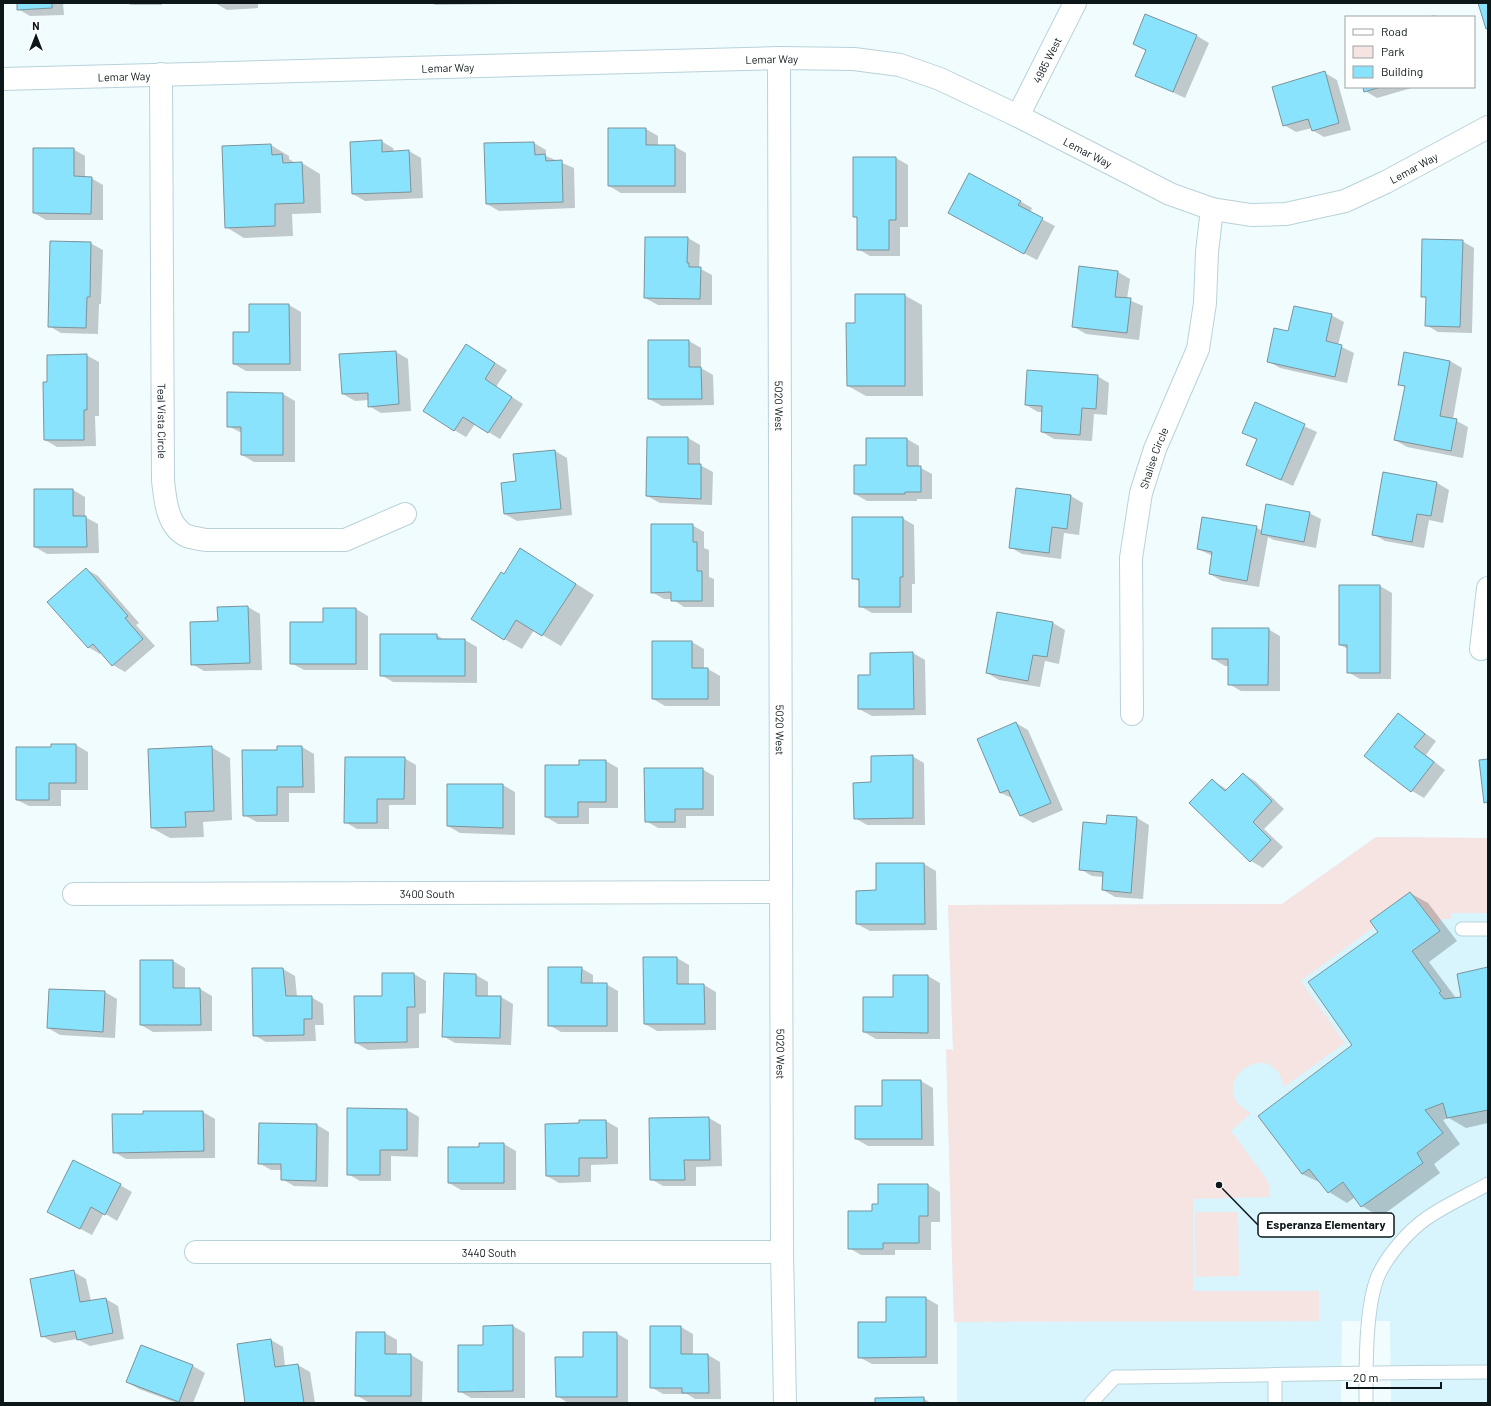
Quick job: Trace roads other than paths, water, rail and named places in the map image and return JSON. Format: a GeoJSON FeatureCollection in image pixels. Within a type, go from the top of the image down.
{"type":"FeatureCollection","features":[{"type":"Feature","properties":{"kind":"street","name":"4985 West"},"geometry":{"type":"LineString","coordinates":[[1018,116],[1075,3]]}},
{"type":"Feature","properties":{"kind":"street","name":"Lemar Way"},"geometry":{"type":"LineString","coordinates":[[3,79],[778,58],[854,59],[900,65],[940,79],[1018,116],[1170,194],[1212,209],[1252,215],[1286,214],[1345,201],[1386,182],[1487,130]]}},
{"type":"Feature","properties":{"kind":"street","name":"5020 West"},"geometry":{"type":"LineString","coordinates":[[778,58],[782,1252],[785,1403]]}},
{"type":"Feature","properties":{"kind":"street","name":"Teal Vista Circle"},"geometry":{"type":"LineString","coordinates":[[161,74],[163,480],[166,507],[174,525],[187,536],[206,540],[345,540],[405,514]]}},
{"type":"Feature","properties":{"kind":"street","name":"Shalise Circle"},"geometry":{"type":"LineString","coordinates":[[1132,714],[1131,558],[1140,500],[1155,449],[1198,349],[1205,303],[1207,252],[1212,209]]}},
{"type":"Feature","properties":{"kind":"street"},"geometry":{"type":"LineString","coordinates":[[1481,649],[1488,588]]}},
{"type":"Feature","properties":{"kind":"street","name":"3400 South"},"geometry":{"type":"LineString","coordinates":[[74,894],[781,892]]}},
{"type":"Feature","properties":{"kind":"street","name":"3440 South"},"geometry":{"type":"LineString","coordinates":[[196,1252],[782,1252]]}},
{"type":"Feature","properties":{"kind":"lane"},"geometry":{"type":"LineString","coordinates":[[1462,929],[1488,929]]}},
{"type":"Feature","properties":{"kind":"lane"},"geometry":{"type":"LineString","coordinates":[[1366,1403],[1366,1372],[1370,1306],[1378,1276],[1401,1241],[1426,1219],[1488,1184]]}},
{"type":"Feature","properties":{"kind":"lane"},"geometry":{"type":"LineString","coordinates":[[1091,1403],[1115,1377],[1274,1376],[1366,1372],[1488,1372]]}},
{"type":"Feature","properties":{"kind":"lane"},"geometry":{"type":"LineString","coordinates":[[1274,1376],[1276,1403]]}},
{"type":"Feature","properties":{"kind":"place","name":"Esperanza Elementary"},"geometry":{"type":"Point","coordinates":[1219,1185]}}]}
